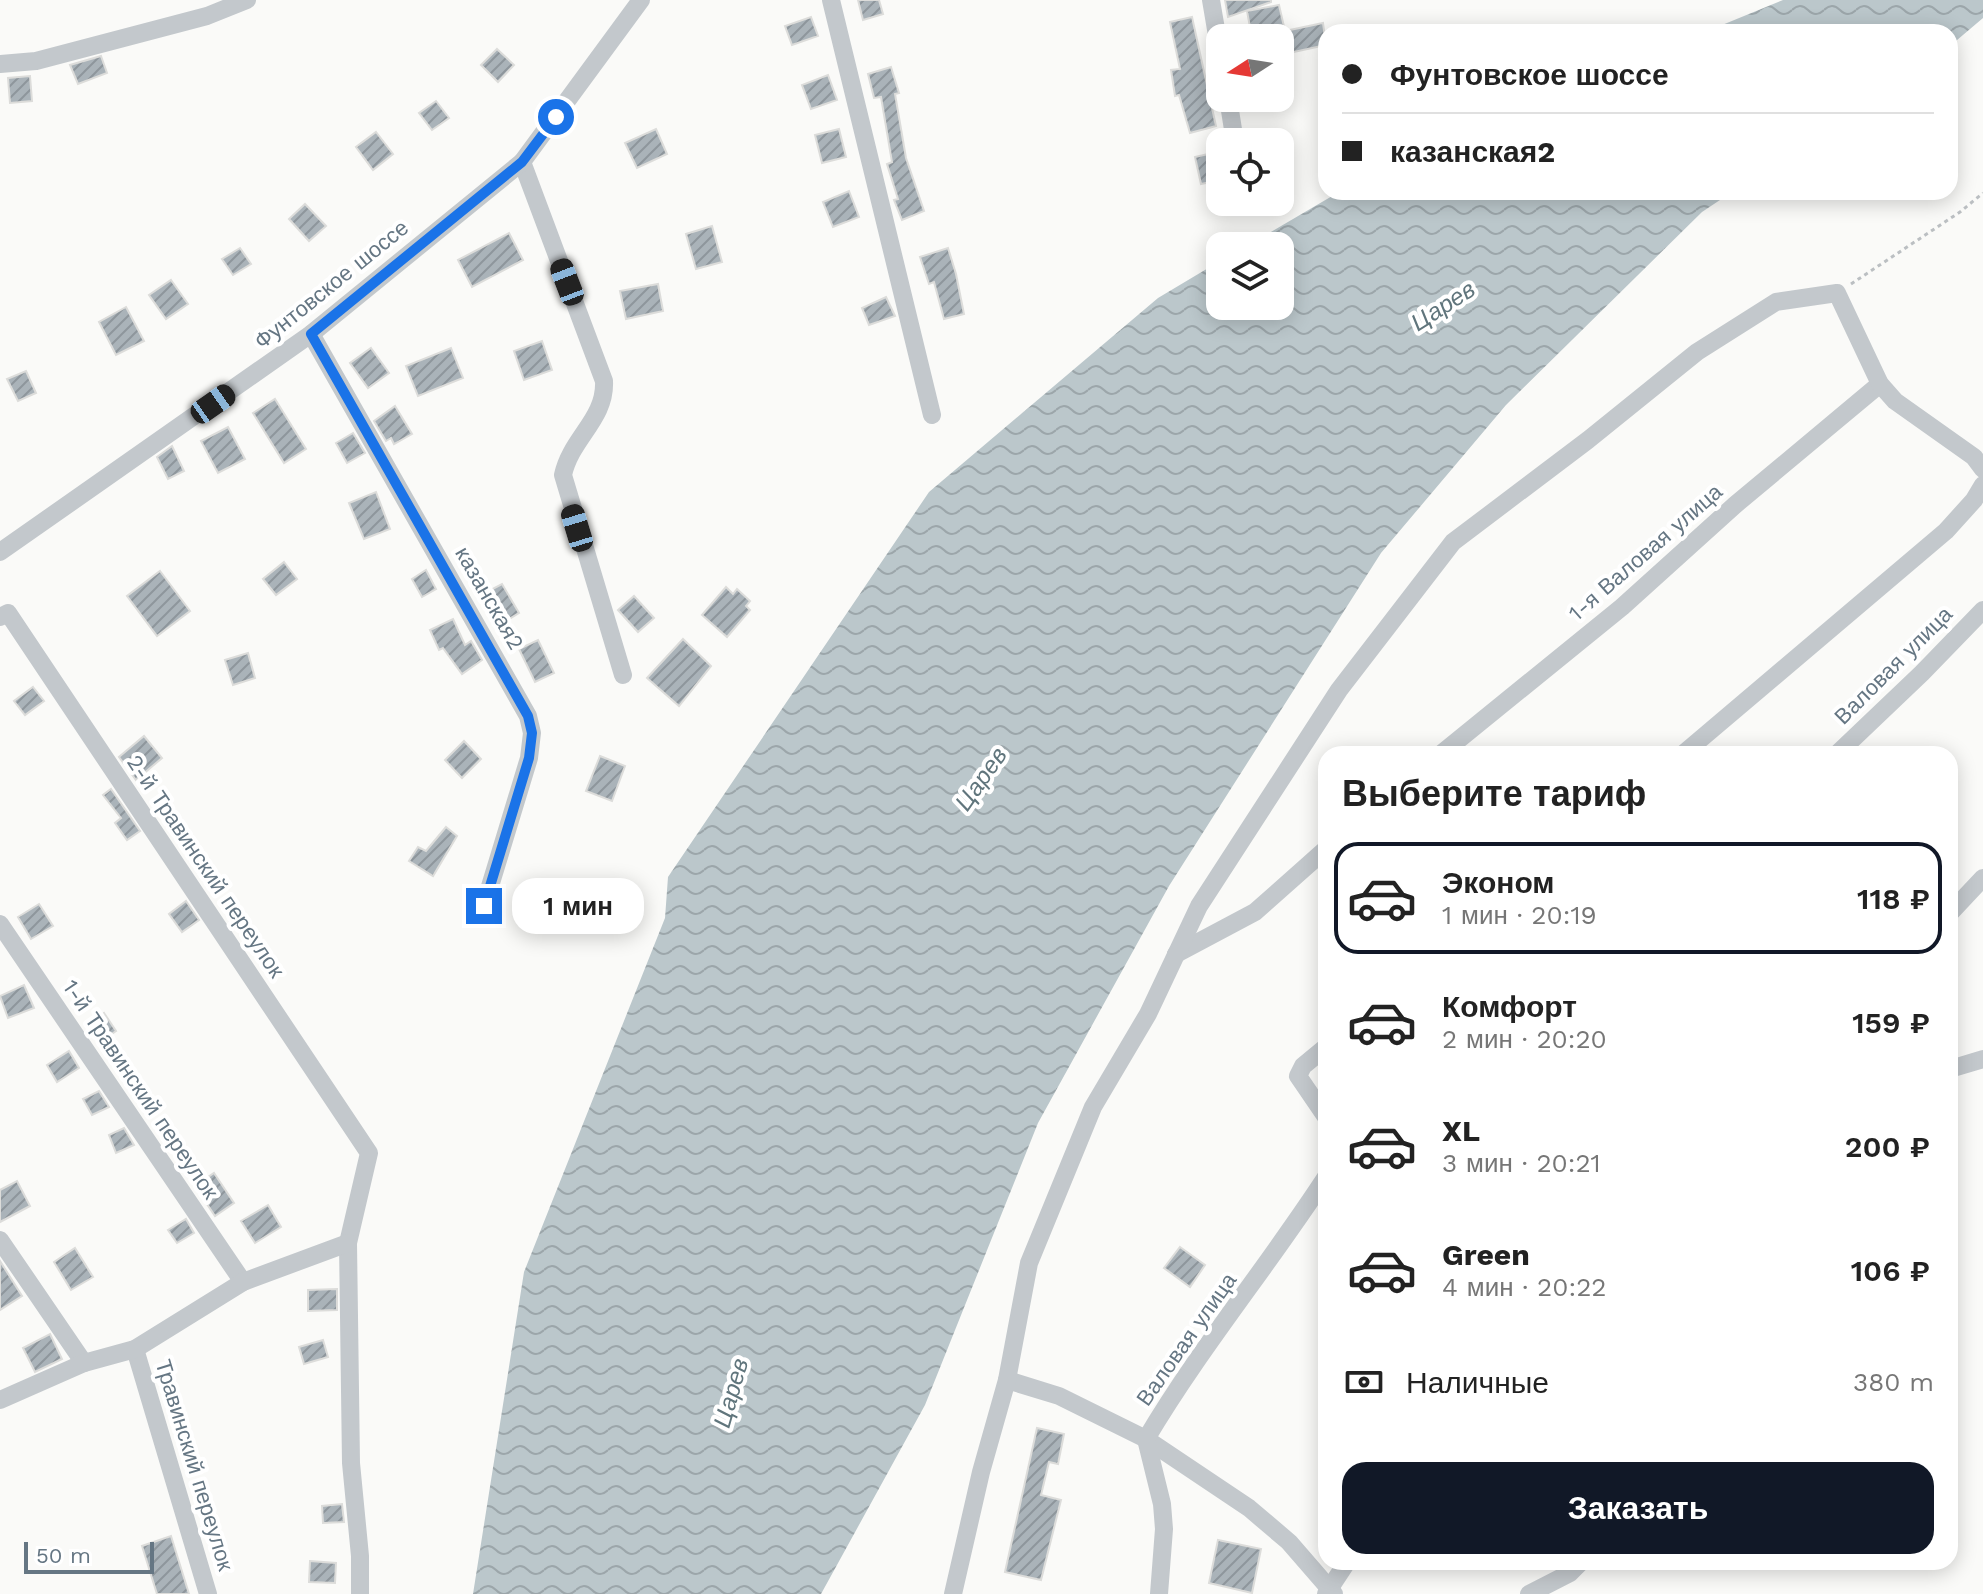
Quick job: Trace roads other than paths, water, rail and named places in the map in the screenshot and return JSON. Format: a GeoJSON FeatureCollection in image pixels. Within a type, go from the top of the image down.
{"type":"FeatureCollection","features":[{"type":"Feature","properties":{"kind":"street"},"geometry":{"type":"LineString","coordinates":[[0,64],[36,61],[207,16],[247,0]]}},
{"type":"Feature","properties":{"kind":"street","name":"Фунтовское шоссе"},"geometry":{"type":"LineString","coordinates":[[0,552],[311,334],[522,162],[641,0]]}},
{"type":"Feature","properties":{"kind":"street"},"geometry":{"type":"LineString","coordinates":[[831,0],[932,415]]}},
{"type":"Feature","properties":{"kind":"street"},"geometry":{"type":"LineString","coordinates":[[1211,0],[1215,24]]}},
{"type":"Feature","properties":{"kind":"street"},"geometry":{"type":"LineString","coordinates":[[522,162],[604,381],[603,402],[572,448],[563,475],[623,675]]}},
{"type":"Feature","properties":{"kind":"street"},"geometry":{"type":"LineString","coordinates":[[953,1594],[981,1472],[1007,1380],[1029,1263],[1093,1107],[1148,1014],[1199,906],[1339,690],[1453,542],[1588,440],[1697,352],[1776,302],[1837,293],[1880,384],[1895,401],[1974,457],[1983,469]]}},
{"type":"Feature","properties":{"kind":"street","name":"казанская2"},"geometry":{"type":"LineString","coordinates":[[311,334],[528,716],[532,733],[529,758],[484,906]]}},
{"type":"Feature","properties":{"kind":"street","name":"1-я Валовая улица"},"geometry":{"type":"LineString","coordinates":[[1451,746],[1622,607],[1735,505],[1880,384]]}},
{"type":"Feature","properties":{"kind":"street"},"geometry":{"type":"LineString","coordinates":[[1692,746],[1946,531],[1983,485]]}},
{"type":"Feature","properties":{"kind":"street","name":"Валовая улица"},"geometry":{"type":"LineString","coordinates":[[1845,746],[1983,610]]}},
{"type":"Feature","properties":{"kind":"street","name":"2-й Травинский переулок"},"geometry":{"type":"LineString","coordinates":[[0,617],[8,613],[369,1153],[348,1243]]}},
{"type":"Feature","properties":{"kind":"street"},"geometry":{"type":"LineString","coordinates":[[1176,954],[1255,912],[1318,856]]}},
{"type":"Feature","properties":{"kind":"street"},"geometry":{"type":"LineString","coordinates":[[1958,905],[1983,878]]}},
{"type":"Feature","properties":{"kind":"street","name":"1-й Травинский переулок"},"geometry":{"type":"LineString","coordinates":[[0,924],[243,1282]]}},
{"type":"Feature","properties":{"kind":"street"},"geometry":{"type":"LineString","coordinates":[[1318,1054],[1303,1066],[1298,1076],[1318,1105]]}},
{"type":"Feature","properties":{"kind":"street"},"geometry":{"type":"LineString","coordinates":[[1958,1067],[1983,1059]]}},
{"type":"Feature","properties":{"kind":"street","name":"Валовая улица"},"geometry":{"type":"LineString","coordinates":[[1159,1594],[1163,1517],[1146,1439],[1172,1396],[1318,1189]]}},
{"type":"Feature","properties":{"kind":"street"},"geometry":{"type":"LineString","coordinates":[[0,1240],[84,1363]]}},
{"type":"Feature","properties":{"kind":"street"},"geometry":{"type":"LineString","coordinates":[[0,1400],[84,1363],[135,1349],[243,1282],[348,1243],[351,1463],[360,1556],[360,1594]]}},
{"type":"Feature","properties":{"kind":"street","name":"Травинский переулок"},"geometry":{"type":"LineString","coordinates":[[135,1349],[208,1594]]}},
{"type":"Feature","properties":{"kind":"street"},"geometry":{"type":"LineString","coordinates":[[1007,1380],[1059,1396],[1146,1439],[1249,1508],[1289,1542],[1329,1592],[1342,1570]]}},
{"type":"Feature","properties":{"kind":"street"},"geometry":{"type":"LineString","coordinates":[[1529,1594],[1573,1570]]}},
{"type":"Feature","properties":{"kind":"water"},"geometry":{"type":"Polygon","coordinates":[[[1783,0],[1983,0],[1983,18],[1958,39],[1958,24],[1724,24],[1783,0]]]}},
{"type":"Feature","properties":{"kind":"water","name":"Царев"},"geometry":{"type":"Polygon","coordinates":[[[1325,200],[1720,200],[1702,212],[1506,405],[1381,553],[1169,886],[1038,1123],[925,1405],[821,1594],[473,1594],[524,1272],[665,918],[668,877],[929,492],[1158,298],[1206,269],[1206,320],[1294,320],[1294,232],[1271,232],[1325,200]]]}}]}
